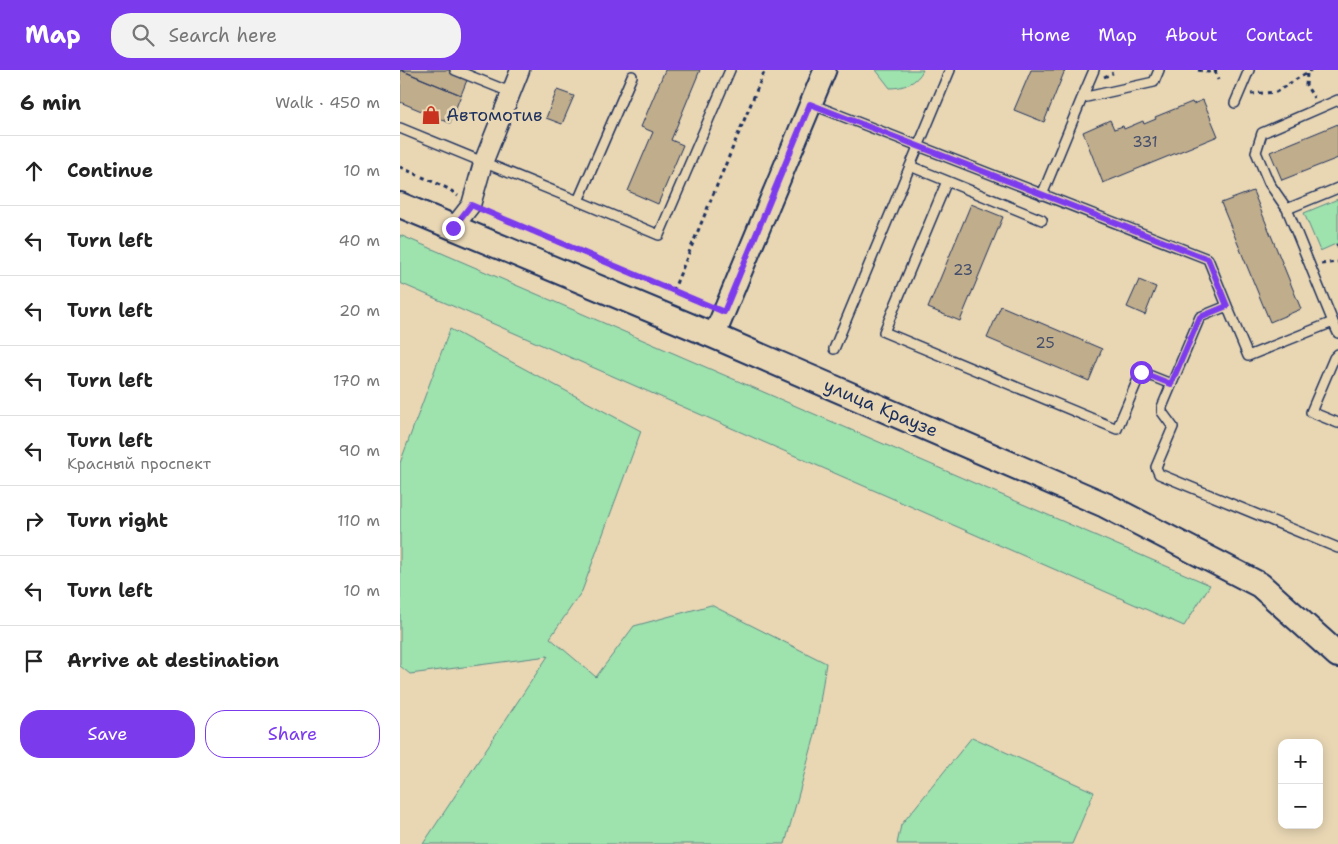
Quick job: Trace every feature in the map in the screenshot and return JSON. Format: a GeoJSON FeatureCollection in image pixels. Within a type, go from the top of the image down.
{"type":"FeatureCollection","features":[{"type":"Feature","properties":{"kind":"main road","name":"улица Краузе"},"geometry":{"type":"LineString","coordinates":[[400,205],[714,336],[1105,505],[1260,585],[1338,655]]}},
{"type":"Feature","properties":{"kind":"street"},"geometry":{"type":"LineString","coordinates":[[453,228],[471,205],[482,163],[520,70]]}},
{"type":"Feature","properties":{"kind":"street"},"geometry":{"type":"LineString","coordinates":[[714,336],[825,70]]}},
{"type":"Feature","properties":{"kind":"lane"},"geometry":{"type":"LineString","coordinates":[[455,70],[510,92]]}},
{"type":"Feature","properties":{"kind":"lane"},"geometry":{"type":"LineString","coordinates":[[400,128],[659,236],[730,70]]}},
{"type":"Feature","properties":{"kind":"lane"},"geometry":{"type":"LineString","coordinates":[[834,349],[950,70]]}},
{"type":"Feature","properties":{"kind":"lane"},"geometry":{"type":"LineString","coordinates":[[1042,194],[1094,70]]}},
{"type":"Feature","properties":{"kind":"lane"},"geometry":{"type":"LineString","coordinates":[[1082,98],[1154,82],[1159,70]]}},
{"type":"Feature","properties":{"kind":"lane"},"geometry":{"type":"LineString","coordinates":[[1235,103],[1249,70]]}},
{"type":"Feature","properties":{"kind":"lane"},"geometry":{"type":"LineString","coordinates":[[578,201],[632,76]]}},
{"type":"Feature","properties":{"kind":"lane"},"geometry":{"type":"LineString","coordinates":[[1338,100],[1262,133],[1256,152],[1269,183],[1287,209],[1338,333]]}},
{"type":"Feature","properties":{"kind":"lane"},"geometry":{"type":"LineString","coordinates":[[810,104],[1208,259],[1248,356],[1333,322]]}},
{"type":"Feature","properties":{"kind":"lane"},"geometry":{"type":"LineString","coordinates":[[910,166],[1042,220]]}},
{"type":"Feature","properties":{"kind":"lane"},"geometry":{"type":"LineString","coordinates":[[947,181],[884,332],[1117,430],[1141,372],[1171,384]]}},
{"type":"Feature","properties":{"kind":"lane"},"geometry":{"type":"LineString","coordinates":[[1287,209],[1338,188]]}},
{"type":"Feature","properties":{"kind":"lane"},"geometry":{"type":"LineString","coordinates":[[1227,306],[1200,317],[1171,384],[1161,410],[1173,427],[1156,467],[1159,474],[1338,548]]}},
{"type":"Feature","properties":{"kind":"lane"},"geometry":{"type":"LineString","coordinates":[[1338,354],[1334,358],[1311,412],[1338,423]]}},
{"type":"Feature","properties":{"kind":"path"},"geometry":{"type":"LineString","coordinates":[[673,291],[765,70]]}},
{"type":"Feature","properties":{"kind":"path"},"geometry":{"type":"LineString","coordinates":[[1111,70],[1119,77]]}},
{"type":"Feature","properties":{"kind":"path"},"geometry":{"type":"LineString","coordinates":[[1198,70],[1215,70],[1218,80]]}},
{"type":"Feature","properties":{"kind":"path"},"geometry":{"type":"LineString","coordinates":[[1240,92],[1250,94],[1276,92],[1311,70]]}},
{"type":"Feature","properties":{"kind":"path"},"geometry":{"type":"LineString","coordinates":[[1307,74],[1308,91],[1319,101]]}},
{"type":"Feature","properties":{"kind":"path"},"geometry":{"type":"LineString","coordinates":[[400,166],[449,189],[471,205],[724,312]]}},
{"type":"Feature","properties":{"kind":"green space"},"geometry":{"type":"Polygon","coordinates":[[[876,70],[923,70],[909,84],[890,88],[876,70]]]}},
{"type":"Feature","properties":{"kind":"green space"},"geometry":{"type":"Polygon","coordinates":[[[1338,199],[1338,243],[1320,251],[1304,213],[1338,199]]]}},
{"type":"Feature","properties":{"kind":"green space"},"geometry":{"type":"Polygon","coordinates":[[[400,235],[1210,585],[1184,626],[400,283],[400,235]]]}},
{"type":"Feature","properties":{"kind":"green space"},"geometry":{"type":"Polygon","coordinates":[[[450,329],[641,431],[582,591],[550,638],[596,677],[634,626],[711,605],[826,663],[815,735],[785,844],[423,844],[548,656],[410,674],[400,666],[400,463],[450,329]]]}},
{"type":"Feature","properties":{"kind":"green space"},"geometry":{"type":"Polygon","coordinates":[[[972,737],[1094,792],[1072,844],[897,844],[901,825],[972,737]]]}},
{"type":"Feature","properties":{"kind":"building"},"geometry":{"type":"Polygon","coordinates":[[[400,70],[461,95],[450,123],[400,102],[400,70]]]}},
{"type":"Feature","properties":{"kind":"building"},"geometry":{"type":"Polygon","coordinates":[[[401,70],[471,70],[461,95],[401,70]]]}},
{"type":"Feature","properties":{"kind":"building"},"geometry":{"type":"Polygon","coordinates":[[[665,70],[700,70],[671,140],[683,145],[658,204],[628,191],[653,132],[641,127],[665,70]]]}},
{"type":"Feature","properties":{"kind":"building"},"geometry":{"type":"Polygon","coordinates":[[[1031,70],[1065,70],[1044,122],[1014,110],[1031,70]]]}},
{"type":"Feature","properties":{"kind":"building"},"geometry":{"type":"Polygon","coordinates":[[[557,90],[574,96],[562,124],[546,118],[557,90]]]}},
{"type":"Feature","properties":{"kind":"building"},"geometry":{"type":"Polygon","coordinates":[[[1203,100],[1218,136],[1103,183],[1083,132],[1110,120],[1114,129],[1123,126],[1124,129],[1143,121],[1144,124],[1156,119],[1155,117],[1192,102],[1193,104],[1203,100]]]}},
{"type":"Feature","properties":{"kind":"building"},"geometry":{"type":"Polygon","coordinates":[[[1338,124],[1338,158],[1282,180],[1270,152],[1338,124]]]}},
{"type":"Feature","properties":{"kind":"building"},"geometry":{"type":"Polygon","coordinates":[[[1253,191],[1301,309],[1270,322],[1221,203],[1253,191]]]}},
{"type":"Feature","properties":{"kind":"building"},"geometry":{"type":"Polygon","coordinates":[[[971,204],[1003,217],[960,321],[928,308],[971,204]]]}},
{"type":"Feature","properties":{"kind":"building"},"geometry":{"type":"Polygon","coordinates":[[[1139,280],[1156,287],[1145,315],[1127,307],[1139,280]]]}},
{"type":"Feature","properties":{"kind":"building"},"geometry":{"type":"Polygon","coordinates":[[[1001,306],[1102,349],[1089,381],[987,338],[1001,306]]]}},
{"type":"Feature","properties":{"kind":"place","name":"Автомотив"},"geometry":{"type":"Point","coordinates":[431,115]}},
{"type":"Feature","properties":{"kind":"route"},"geometry":{"type":"LineString","coordinates":[[453,228],[471,205],[724,312],[810,104],[1208,259],[1227,306],[1200,317],[1171,384],[1141,372]]}}]}
